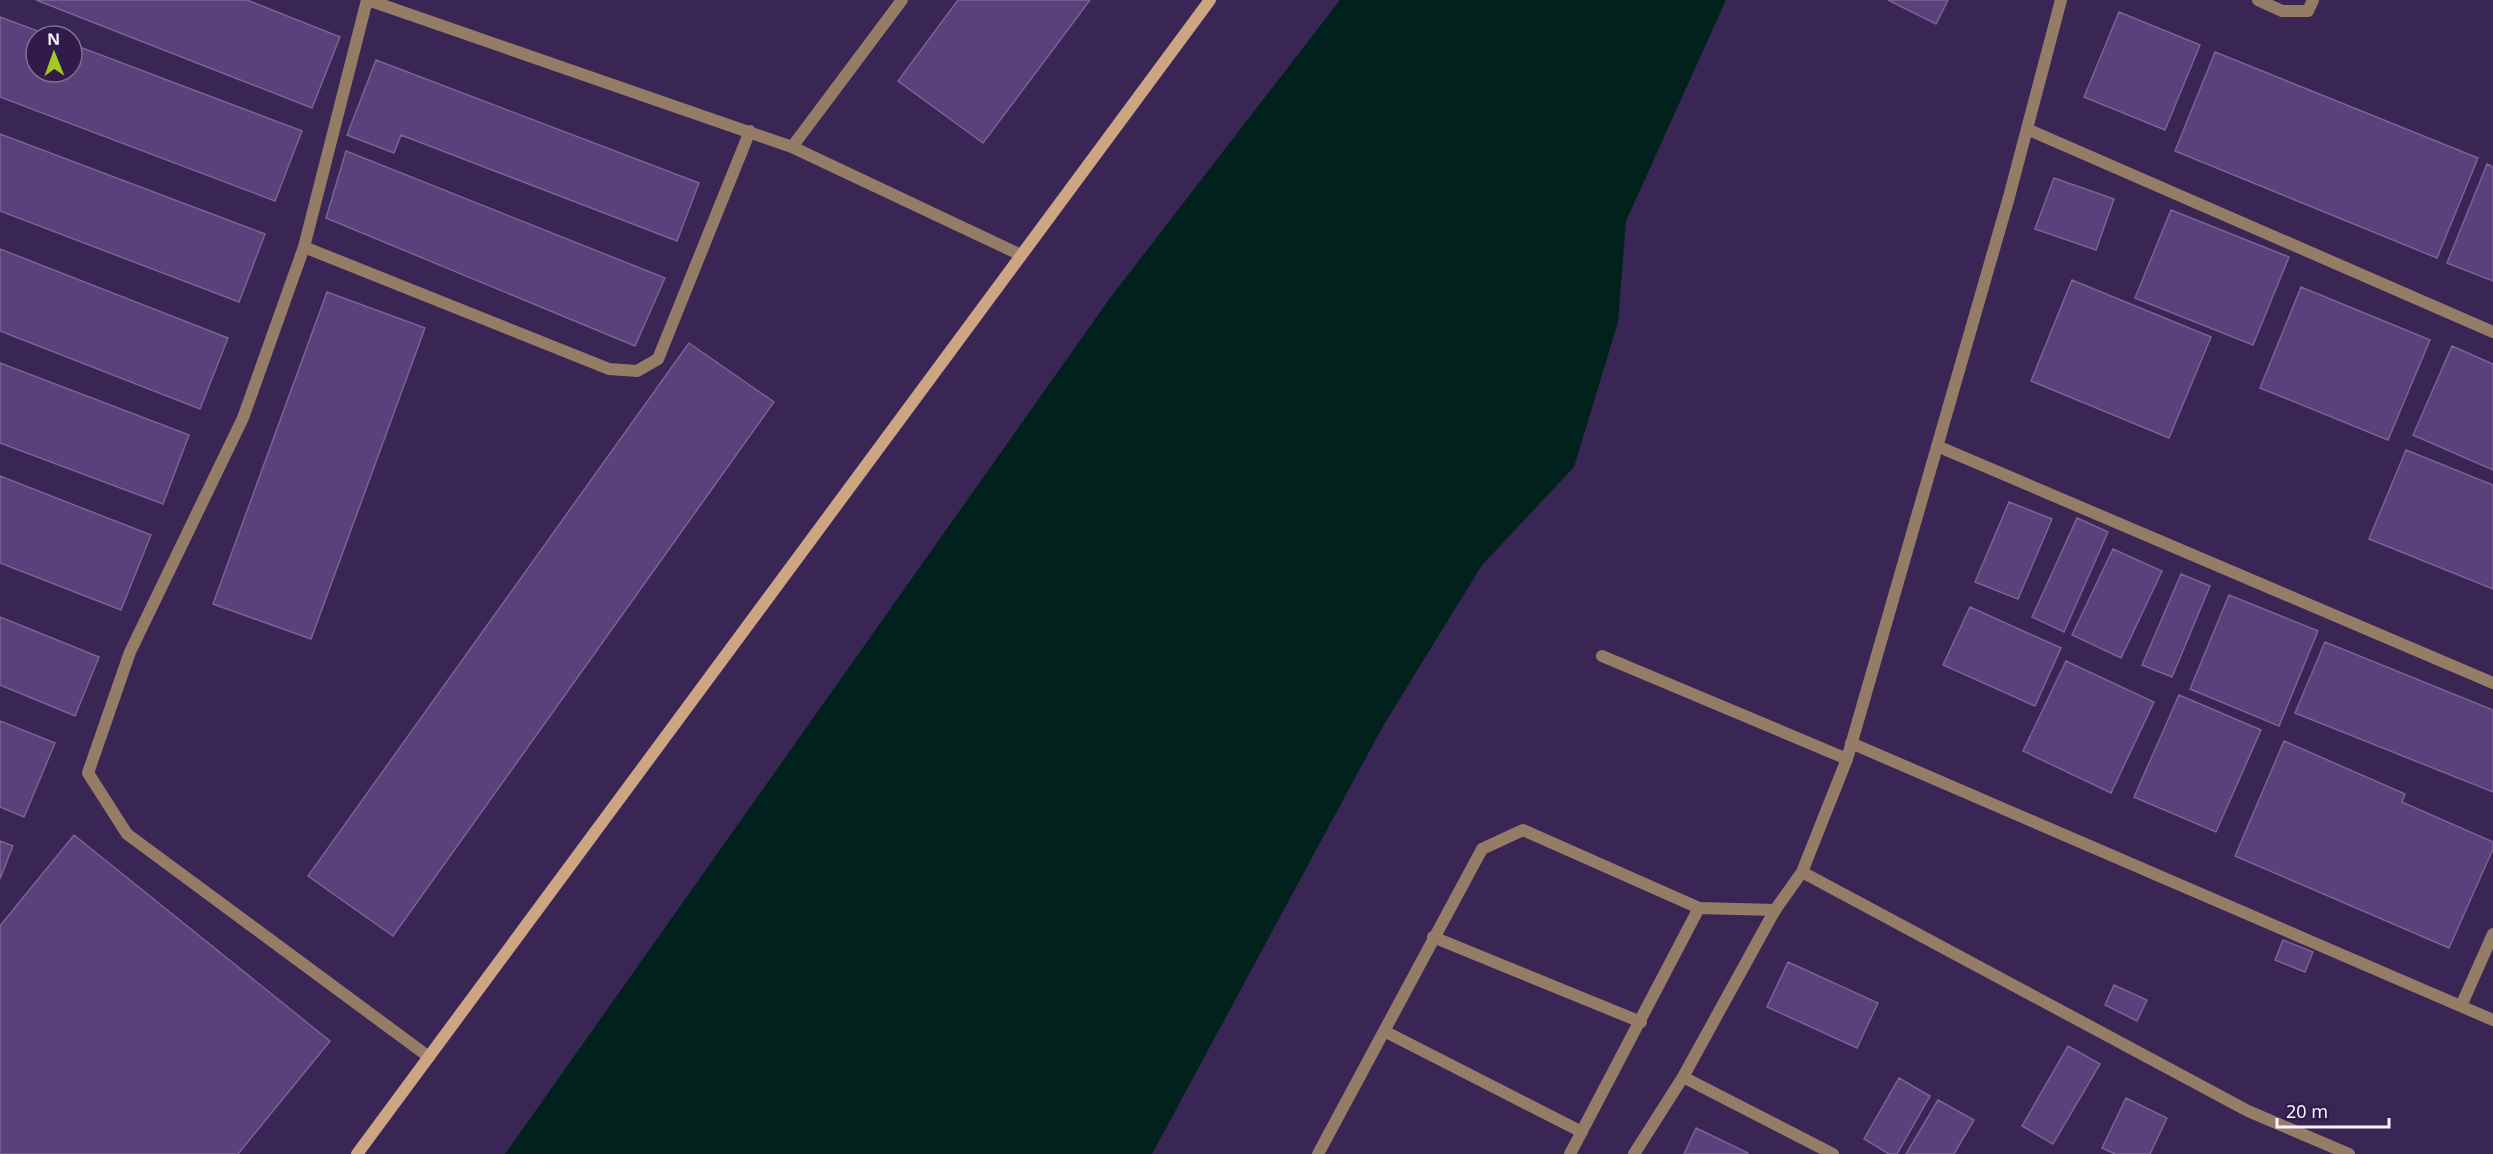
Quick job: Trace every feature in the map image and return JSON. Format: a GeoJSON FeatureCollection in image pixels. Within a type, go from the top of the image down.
{"type":"FeatureCollection","features":[{"type":"Feature","properties":{"kind":"street"},"geometry":{"type":"LineString","coordinates":[[429,1057],[126,834],[88,773],[130,652],[243,418],[304,247],[368,0],[792,147],[1022,255]]}},
{"type":"Feature","properties":{"kind":"street"},"geometry":{"type":"LineString","coordinates":[[792,147],[902,0]]}},
{"type":"Feature","properties":{"kind":"street"},"geometry":{"type":"LineString","coordinates":[[357,1154],[1210,0]]}},
{"type":"Feature","properties":{"kind":"street"},"geometry":{"type":"LineString","coordinates":[[1634,1154],[1683,1077],[1775,909],[1802,872],[1847,759],[2028,129],[2061,0]]}},
{"type":"Feature","properties":{"kind":"street"},"geometry":{"type":"LineString","coordinates":[[2258,0],[2282,11],[2308,11],[2313,0]]}},
{"type":"Feature","properties":{"kind":"street"},"geometry":{"type":"LineString","coordinates":[[2028,129],[2493,332]]}},
{"type":"Feature","properties":{"kind":"street"},"geometry":{"type":"LineString","coordinates":[[304,247],[609,369],[637,371],[658,359],[750,131]]}},
{"type":"Feature","properties":{"kind":"street"},"geometry":{"type":"LineString","coordinates":[[1937,446],[2493,683]]}},
{"type":"Feature","properties":{"kind":"street"},"geometry":{"type":"LineString","coordinates":[[1602,656],[1847,759]]}},
{"type":"Feature","properties":{"kind":"street"},"geometry":{"type":"LineString","coordinates":[[1851,743],[2493,1020]]}},
{"type":"Feature","properties":{"kind":"street"},"geometry":{"type":"LineString","coordinates":[[1318,1154],[1482,849],[1524,830],[1699,908],[1775,909]]}},
{"type":"Feature","properties":{"kind":"street"},"geometry":{"type":"LineString","coordinates":[[1802,872],[2248,1111],[2349,1154]]}},
{"type":"Feature","properties":{"kind":"street"},"geometry":{"type":"LineString","coordinates":[[1570,1154],[1699,908]]}},
{"type":"Feature","properties":{"kind":"street"},"geometry":{"type":"LineString","coordinates":[[2461,1006],[2493,934]]}},
{"type":"Feature","properties":{"kind":"street"},"geometry":{"type":"LineString","coordinates":[[1433,937],[1641,1022]]}},
{"type":"Feature","properties":{"kind":"street"},"geometry":{"type":"LineString","coordinates":[[1384,1031],[1582,1132]]}},
{"type":"Feature","properties":{"kind":"street"},"geometry":{"type":"LineString","coordinates":[[1683,1077],[1833,1154]]}},
{"type":"Feature","properties":{"kind":"shaded area"},"geometry":{"type":"Polygon","coordinates":[[[1340,0],[1726,0],[1626,221],[1618,322],[1574,467],[1482,565],[1383,726],[1152,1154],[505,1154],[1110,298],[1340,0]]]}},
{"type":"Feature","properties":{"kind":"building"},"geometry":{"type":"Polygon","coordinates":[[[36,0],[247,0],[340,37],[312,108],[36,0]]]}},
{"type":"Feature","properties":{"kind":"building"},"geometry":{"type":"Polygon","coordinates":[[[958,0],[1090,0],[983,143],[898,81],[958,0]]]}},
{"type":"Feature","properties":{"kind":"building"},"geometry":{"type":"Polygon","coordinates":[[[1888,0],[1948,0],[1936,24],[1888,0]]]}},
{"type":"Feature","properties":{"kind":"building"},"geometry":{"type":"Polygon","coordinates":[[[2119,12],[2200,45],[2165,130],[2084,97],[2119,12]]]}},
{"type":"Feature","properties":{"kind":"building"},"geometry":{"type":"Polygon","coordinates":[[[0,17],[24,26],[24,84],[84,84],[84,49],[302,131],[275,201],[0,97],[0,17]]]}},
{"type":"Feature","properties":{"kind":"building"},"geometry":{"type":"Polygon","coordinates":[[[2215,52],[2478,158],[2437,258],[2175,151],[2215,52]]]}},
{"type":"Feature","properties":{"kind":"building"},"geometry":{"type":"Polygon","coordinates":[[[376,60],[699,183],[677,241],[401,135],[394,153],[347,135],[376,60]]]}},
{"type":"Feature","properties":{"kind":"building"},"geometry":{"type":"Polygon","coordinates":[[[0,134],[265,234],[239,302],[0,211],[0,134]]]}},
{"type":"Feature","properties":{"kind":"building"},"geometry":{"type":"Polygon","coordinates":[[[346,151],[665,278],[635,346],[326,218],[346,151]]]}},
{"type":"Feature","properties":{"kind":"building"},"geometry":{"type":"Polygon","coordinates":[[[2487,164],[2493,167],[2493,281],[2447,263],[2487,164]]]}},
{"type":"Feature","properties":{"kind":"building"},"geometry":{"type":"Polygon","coordinates":[[[2054,178],[2114,199],[2096,250],[2035,229],[2054,178]]]}},
{"type":"Feature","properties":{"kind":"building"},"geometry":{"type":"Polygon","coordinates":[[[2171,210],[2289,257],[2253,345],[2135,298],[2171,210]]]}},
{"type":"Feature","properties":{"kind":"building"},"geometry":{"type":"Polygon","coordinates":[[[0,249],[228,338],[200,409],[0,331],[0,249]]]}},
{"type":"Feature","properties":{"kind":"building"},"geometry":{"type":"Polygon","coordinates":[[[2072,280],[2211,337],[2169,438],[2031,381],[2072,280]]]}},
{"type":"Feature","properties":{"kind":"building"},"geometry":{"type":"Polygon","coordinates":[[[2301,287],[2430,340],[2388,440],[2260,388],[2301,287]]]}},
{"type":"Feature","properties":{"kind":"building"},"geometry":{"type":"Polygon","coordinates":[[[327,292],[425,328],[311,639],[213,604],[327,292]]]}},
{"type":"Feature","properties":{"kind":"building"},"geometry":{"type":"Polygon","coordinates":[[[689,343],[774,402],[393,936],[308,876],[689,343]]]}},
{"type":"Feature","properties":{"kind":"building"},"geometry":{"type":"Polygon","coordinates":[[[2452,346],[2493,364],[2493,470],[2413,435],[2452,346]]]}},
{"type":"Feature","properties":{"kind":"building"},"geometry":{"type":"Polygon","coordinates":[[[0,363],[189,435],[163,504],[0,443],[0,363]]]}},
{"type":"Feature","properties":{"kind":"building"},"geometry":{"type":"Polygon","coordinates":[[[2406,450],[2493,485],[2493,589],[2369,539],[2406,450]]]}},
{"type":"Feature","properties":{"kind":"building"},"geometry":{"type":"Polygon","coordinates":[[[0,476],[151,535],[121,610],[0,563],[0,476]]]}},
{"type":"Feature","properties":{"kind":"building"},"geometry":{"type":"Polygon","coordinates":[[[2009,502],[2052,519],[2018,599],[1975,582],[2009,502]]]}},
{"type":"Feature","properties":{"kind":"building"},"geometry":{"type":"Polygon","coordinates":[[[2077,518],[2108,532],[2064,632],[2032,617],[2077,518]]]}},
{"type":"Feature","properties":{"kind":"building"},"geometry":{"type":"Polygon","coordinates":[[[2113,549],[2162,571],[2121,658],[2072,635],[2113,549]]]}},
{"type":"Feature","properties":{"kind":"building"},"geometry":{"type":"Polygon","coordinates":[[[2181,574],[2210,586],[2172,677],[2142,665],[2181,574]]]}},
{"type":"Feature","properties":{"kind":"building"},"geometry":{"type":"Polygon","coordinates":[[[2229,595],[2318,631],[2279,726],[2190,689],[2229,595]]]}},
{"type":"Feature","properties":{"kind":"building"},"geometry":{"type":"Polygon","coordinates":[[[1970,607],[2061,648],[2035,706],[1943,665],[1970,607]]]}},
{"type":"Feature","properties":{"kind":"building"},"geometry":{"type":"Polygon","coordinates":[[[0,617],[99,657],[75,716],[0,685],[0,617]]]}},
{"type":"Feature","properties":{"kind":"building"},"geometry":{"type":"Polygon","coordinates":[[[2325,642],[2493,710],[2493,792],[2295,713],[2325,642]]]}},
{"type":"Feature","properties":{"kind":"building"},"geometry":{"type":"Polygon","coordinates":[[[2066,661],[2154,702],[2111,793],[2023,751],[2066,661]]]}},
{"type":"Feature","properties":{"kind":"building"},"geometry":{"type":"Polygon","coordinates":[[[2179,695],[2261,730],[2216,832],[2134,797],[2179,695]]]}},
{"type":"Feature","properties":{"kind":"building"},"geometry":{"type":"Polygon","coordinates":[[[0,721],[55,743],[24,817],[0,807],[0,721]]]}},
{"type":"Feature","properties":{"kind":"building"},"geometry":{"type":"Polygon","coordinates":[[[2284,741],[2405,794],[2402,802],[2493,842],[2493,849],[2449,948],[2235,856],[2284,741]]]}},
{"type":"Feature","properties":{"kind":"building"},"geometry":{"type":"Polygon","coordinates":[[[74,835],[330,1041],[238,1154],[0,1154],[0,926],[74,835]]]}},
{"type":"Feature","properties":{"kind":"building"},"geometry":{"type":"Polygon","coordinates":[[[0,841],[13,846],[0,879],[0,841]]]}},
{"type":"Feature","properties":{"kind":"building"},"geometry":{"type":"Polygon","coordinates":[[[2283,940],[2313,952],[2305,972],[2275,960],[2283,940]]]}},
{"type":"Feature","properties":{"kind":"building"},"geometry":{"type":"Polygon","coordinates":[[[1788,962],[1878,1003],[1857,1048],[1767,1007],[1788,962]]]}},
{"type":"Feature","properties":{"kind":"building"},"geometry":{"type":"Polygon","coordinates":[[[2114,985],[2147,1000],[2137,1021],[2105,1005],[2114,985]]]}},
{"type":"Feature","properties":{"kind":"building"},"geometry":{"type":"Polygon","coordinates":[[[2068,1046],[2100,1064],[2053,1144],[2022,1126],[2068,1046]]]}},
{"type":"Feature","properties":{"kind":"building"},"geometry":{"type":"Polygon","coordinates":[[[1899,1078],[1930,1096],[1897,1154],[1889,1154],[1864,1139],[1899,1078]]]}},
{"type":"Feature","properties":{"kind":"building"},"geometry":{"type":"Polygon","coordinates":[[[2126,1098],[2167,1118],[2150,1154],[2115,1154],[2102,1148],[2126,1098]]]}},
{"type":"Feature","properties":{"kind":"building"},"geometry":{"type":"Polygon","coordinates":[[[1938,1100],[1974,1120],[1954,1154],[1906,1154],[1938,1100]]]}},
{"type":"Feature","properties":{"kind":"building"},"geometry":{"type":"Polygon","coordinates":[[[1696,1128],[1748,1153],[1684,1154],[1696,1128]]]}}]}
